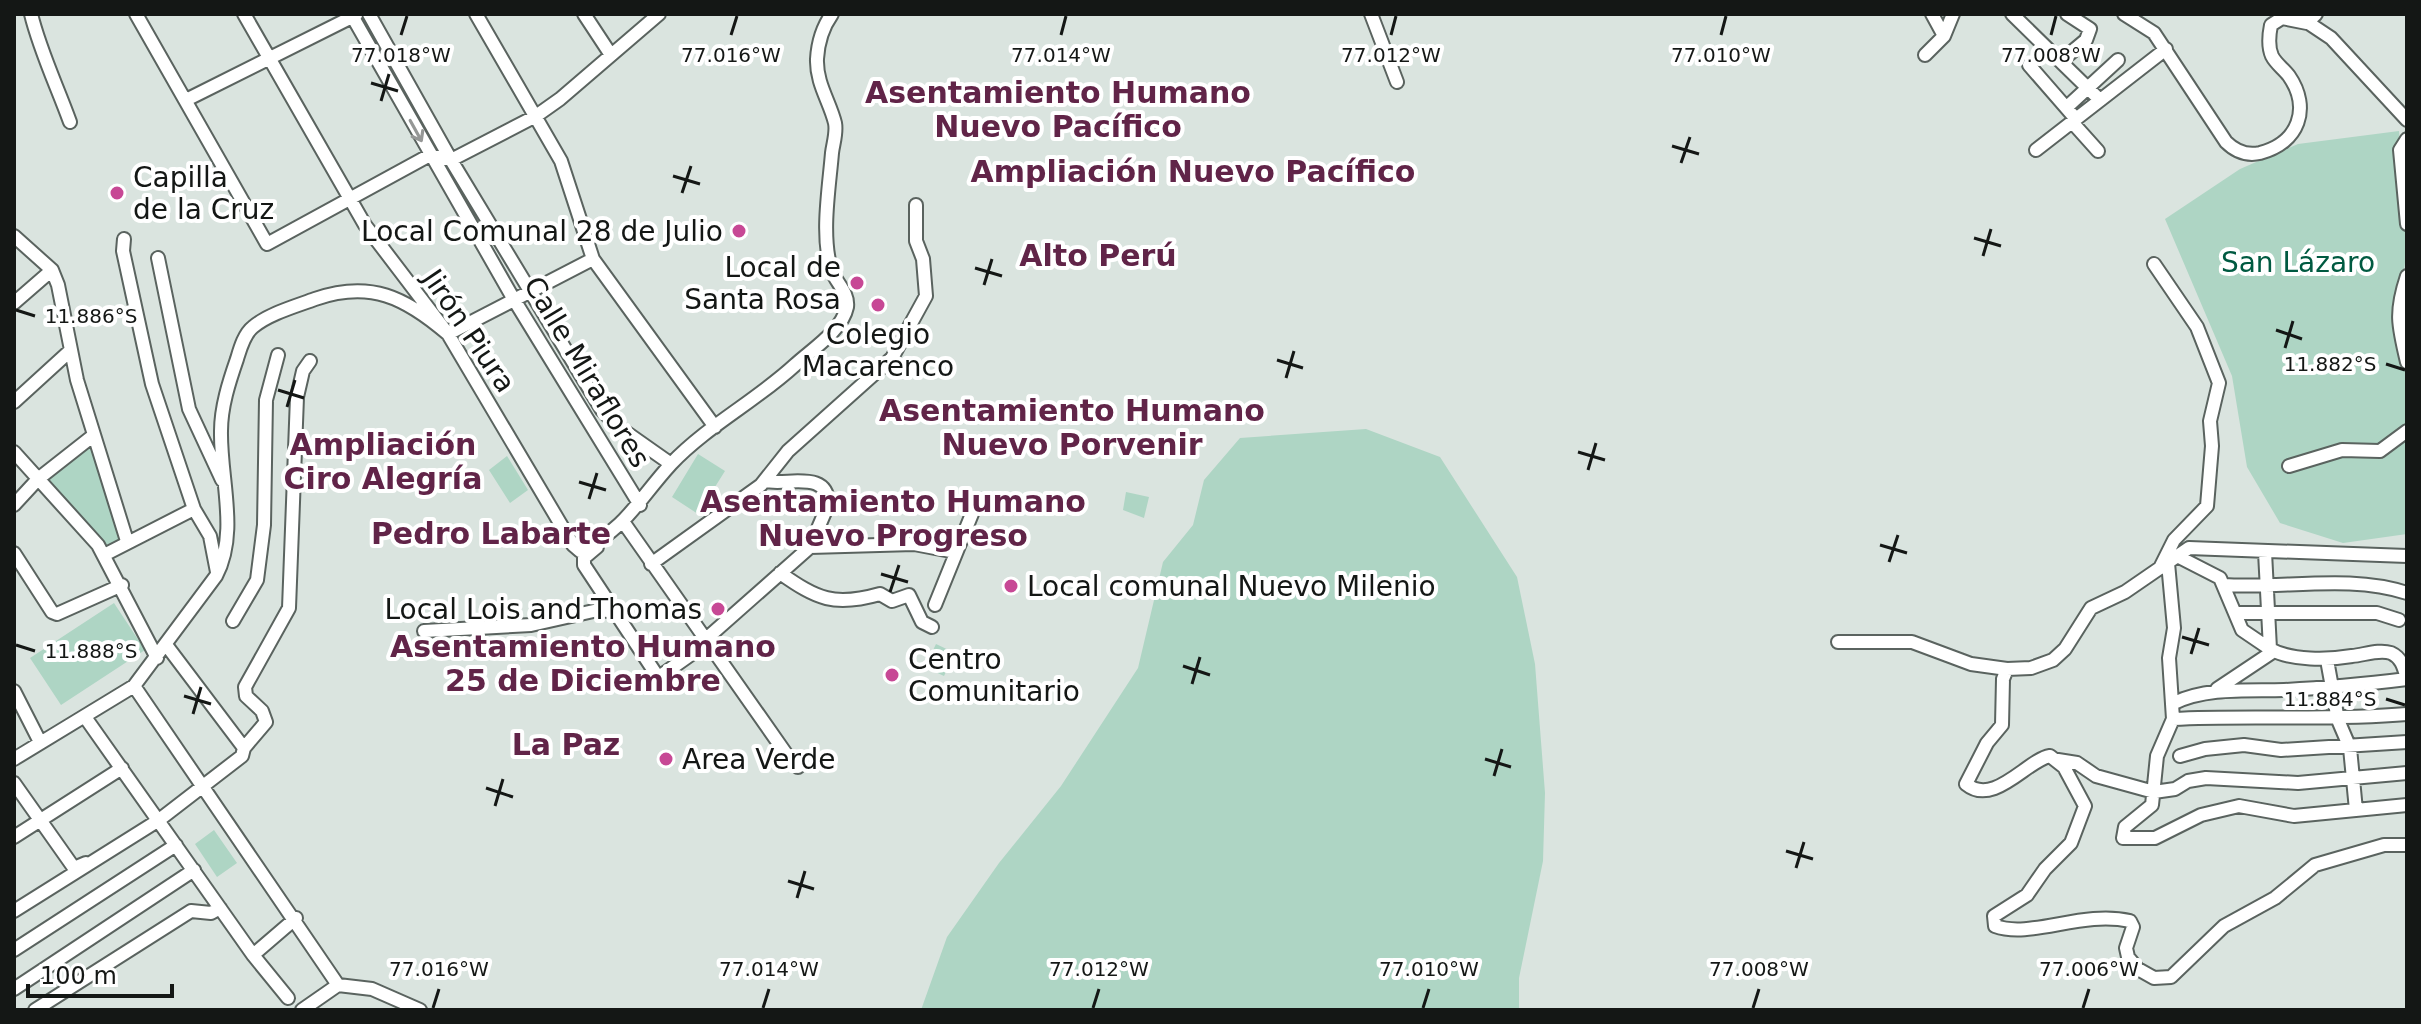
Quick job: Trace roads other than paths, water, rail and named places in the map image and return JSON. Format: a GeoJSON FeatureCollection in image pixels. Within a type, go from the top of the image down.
{"type":"FeatureCollection","features":[{"type":"Feature","properties":{"kind":"street"},"geometry":{"type":"LineString","coordinates":[[31,14],[39,45],[52,70],[70,122]]}},
{"type":"Feature","properties":{"kind":"street"},"geometry":{"type":"LineString","coordinates":[[136,14],[267,244],[430,155],[451,160],[536,116],[659,14]]}},
{"type":"Feature","properties":{"kind":"street","name":"Jirón Piura"},"geometry":{"type":"LineString","coordinates":[[244,14],[365,225],[448,334],[580,551],[604,540]]}},
{"type":"Feature","properties":{"kind":"street","name":"Calle Miraflores"},"geometry":{"type":"LineString","coordinates":[[369,14],[451,160],[608,419],[671,464]]}},
{"type":"Feature","properties":{"kind":"street"},"geometry":{"type":"LineString","coordinates":[[476,14],[536,116],[569,181],[593,259],[715,427]]}},
{"type":"Feature","properties":{"kind":"street"},"geometry":{"type":"LineString","coordinates":[[584,14],[611,55]]}},
{"type":"Feature","properties":{"kind":"street"},"geometry":{"type":"LineString","coordinates":[[765,481],[810,480],[822,488],[828,505],[810,547],[662,681],[583,561],[624,523],[671,464],[715,427],[772,388],[831,332],[846,310],[846,296],[831,270],[829,255],[828,211],[836,126],[820,83],[817,62],[821,32],[832,14]]}},
{"type":"Feature","properties":{"kind":"street"},"geometry":{"type":"LineString","coordinates":[[1371,14],[1397,82]]}},
{"type":"Feature","properties":{"kind":"street"},"geometry":{"type":"LineString","coordinates":[[1932,14],[1944,36]]}},
{"type":"Feature","properties":{"kind":"street"},"geometry":{"type":"LineString","coordinates":[[1925,55],[1944,36],[1953,14]]}},
{"type":"Feature","properties":{"kind":"street"},"geometry":{"type":"LineString","coordinates":[[2012,14],[2100,100]]}},
{"type":"Feature","properties":{"kind":"street"},"geometry":{"type":"LineString","coordinates":[[2061,61],[2086,40],[2090,29],[2067,14]]}},
{"type":"Feature","properties":{"kind":"street"},"geometry":{"type":"LineString","coordinates":[[2124,14],[2147,27],[2166,49],[2226,142],[2236,151],[2257,154],[2271,149],[2296,130],[2301,112],[2290,78],[2272,56],[2269,39],[2273,22]]}},
{"type":"Feature","properties":{"kind":"street"},"geometry":{"type":"LineString","coordinates":[[2260,14],[2273,22]]}},
{"type":"Feature","properties":{"kind":"street"},"geometry":{"type":"LineString","coordinates":[[2296,14],[2312,18],[2407,120]]}},
{"type":"Feature","properties":{"kind":"street"},"geometry":{"type":"LineString","coordinates":[[186,100],[354,15]]}},
{"type":"Feature","properties":{"kind":"street","name":"Calle Miraflores"},"geometry":{"type":"LineString","coordinates":[[354,15],[513,298],[640,505]]}},
{"type":"Feature","properties":{"kind":"street"},"geometry":{"type":"LineString","coordinates":[[2273,22],[2282,18],[2312,18]]}},
{"type":"Feature","properties":{"kind":"street"},"geometry":{"type":"LineString","coordinates":[[2036,150],[2166,49]]}},
{"type":"Feature","properties":{"kind":"street"},"geometry":{"type":"LineString","coordinates":[[2067,107],[2118,60]]}},
{"type":"Feature","properties":{"kind":"street"},"geometry":{"type":"LineString","coordinates":[[2029,65],[2067,107],[2098,151]]}},
{"type":"Feature","properties":{"kind":"street"},"geometry":{"type":"LineString","coordinates":[[2407,139],[2400,150],[2407,224]]}},
{"type":"Feature","properties":{"kind":"street"},"geometry":{"type":"LineString","coordinates":[[651,564],[765,481],[788,451],[892,358],[926,296],[923,259],[916,241],[916,205]]}},
{"type":"Feature","properties":{"kind":"street"},"geometry":{"type":"LineString","coordinates":[[14,236],[52,270],[94,435],[127,541]]}},
{"type":"Feature","properties":{"kind":"street"},"geometry":{"type":"LineString","coordinates":[[124,239],[123,251],[152,384],[194,509],[210,536],[218,568],[216,576]]}},
{"type":"Feature","properties":{"kind":"street"},"geometry":{"type":"LineString","coordinates":[[158,258],[189,409],[225,487]]}},
{"type":"Feature","properties":{"kind":"street"},"geometry":{"type":"LineString","coordinates":[[14,759],[134,686],[167,646],[186,613],[216,576],[224,560],[225,487],[221,430],[241,346],[252,327],[310,301],[361,289],[419,311],[448,334],[593,259]]}},
{"type":"Feature","properties":{"kind":"street"},"geometry":{"type":"LineString","coordinates":[[2154,264],[2197,327],[2219,383],[2210,421],[2212,446],[2207,506],[2174,540],[2168,562],[2174,628],[2169,658],[2173,719],[2157,756],[2152,805],[2125,827],[2123,838],[2155,838],[2201,815],[2239,806],[2294,816],[2407,805]]}},
{"type":"Feature","properties":{"kind":"street"},"geometry":{"type":"LineString","coordinates":[[14,303],[52,270]]}},
{"type":"Feature","properties":{"kind":"street"},"geometry":{"type":"LineString","coordinates":[[2407,276],[2398,298],[2396,320],[2407,362]]}},
{"type":"Feature","properties":{"kind":"street"},"geometry":{"type":"LineString","coordinates":[[14,402],[71,350]]}},
{"type":"Feature","properties":{"kind":"street"},"geometry":{"type":"LineString","coordinates":[[233,621],[257,580],[264,525],[266,400],[278,355]]}},
{"type":"Feature","properties":{"kind":"street"},"geometry":{"type":"LineString","coordinates":[[14,911],[159,820],[239,760],[244,748],[266,722],[262,711],[246,696],[245,687],[269,649],[290,603],[297,397],[303,371],[310,361]]}},
{"type":"Feature","properties":{"kind":"street"},"geometry":{"type":"LineString","coordinates":[[2289,466],[2342,450],[2380,451],[2407,431]]}},
{"type":"Feature","properties":{"kind":"street"},"geometry":{"type":"LineString","coordinates":[[14,505],[38,479],[94,435]]}},
{"type":"Feature","properties":{"kind":"street"},"geometry":{"type":"LineString","coordinates":[[14,452],[104,555],[157,658]]}},
{"type":"Feature","properties":{"kind":"street"},"geometry":{"type":"LineString","coordinates":[[935,605],[978,499]]}},
{"type":"Feature","properties":{"kind":"street"},"geometry":{"type":"LineString","coordinates":[[104,555],[194,509]]}},
{"type":"Feature","properties":{"kind":"street"},"geometry":{"type":"LineString","coordinates":[[624,523],[798,767]]}},
{"type":"Feature","properties":{"kind":"street"},"geometry":{"type":"LineString","coordinates":[[810,547],[914,544],[956,552]]}},
{"type":"Feature","properties":{"kind":"street"},"geometry":{"type":"LineString","coordinates":[[1838,642],[1912,642],[1971,664],[2007,669],[2031,668],[2053,660],[2065,649],[2091,608],[2125,592],[2189,548],[2265,552],[2304,549],[2338,555],[2407,556]]}},
{"type":"Feature","properties":{"kind":"street"},"geometry":{"type":"LineString","coordinates":[[2265,552],[2272,650]]}},
{"type":"Feature","properties":{"kind":"street"},"geometry":{"type":"LineString","coordinates":[[14,553],[57,614],[122,585]]}},
{"type":"Feature","properties":{"kind":"street"},"geometry":{"type":"LineString","coordinates":[[2168,562],[2220,578],[2242,630],[2272,650],[2327,660],[2383,652],[2393,654],[2402,662],[2407,679],[2333,687],[2237,689],[2186,697],[2174,703]]}},
{"type":"Feature","properties":{"kind":"street"},"geometry":{"type":"LineString","coordinates":[[780,573],[826,600],[846,601],[880,594],[892,601],[909,595],[922,622],[932,627]]}},
{"type":"Feature","properties":{"kind":"street"},"geometry":{"type":"LineString","coordinates":[[2224,585],[2268,588],[2328,584],[2391,588],[2407,593]]}},
{"type":"Feature","properties":{"kind":"street"},"geometry":{"type":"LineString","coordinates":[[424,631],[531,625],[598,610],[618,612]]}},
{"type":"Feature","properties":{"kind":"street"},"geometry":{"type":"LineString","coordinates":[[2236,613],[2377,613],[2399,620]]}},
{"type":"Feature","properties":{"kind":"street"},"geometry":{"type":"LineString","coordinates":[[167,646],[244,748]]}},
{"type":"Feature","properties":{"kind":"street"},"geometry":{"type":"LineString","coordinates":[[2203,696],[2244,674],[2272,650]]}},
{"type":"Feature","properties":{"kind":"street"},"geometry":{"type":"LineString","coordinates":[[2327,660],[2338,720],[2350,748],[2356,810]]}},
{"type":"Feature","properties":{"kind":"street"},"geometry":{"type":"LineString","coordinates":[[2007,669],[2003,679],[2002,725],[1987,743],[1966,784],[1978,790],[2018,778],[2044,757],[2077,763],[2096,776],[2154,792],[2206,778],[2298,783],[2407,773]]}},
{"type":"Feature","properties":{"kind":"street"},"geometry":{"type":"LineString","coordinates":[[134,686],[296,918],[338,985]]}},
{"type":"Feature","properties":{"kind":"street"},"geometry":{"type":"LineString","coordinates":[[14,691],[40,742]]}},
{"type":"Feature","properties":{"kind":"street"},"geometry":{"type":"LineString","coordinates":[[2173,719],[2338,720],[2407,714]]}},
{"type":"Feature","properties":{"kind":"street"},"geometry":{"type":"LineString","coordinates":[[85,717],[253,955],[288,998]]}},
{"type":"Feature","properties":{"kind":"street"},"geometry":{"type":"LineString","coordinates":[[2180,756],[2205,749],[2244,745],[2281,750],[2407,742]]}},
{"type":"Feature","properties":{"kind":"street"},"geometry":{"type":"LineString","coordinates":[[2058,760],[2083,799],[2084,814],[2071,843],[2045,869],[2027,895],[1994,916],[1993,922],[2002,928],[2024,930],[2087,917],[2130,921],[2133,927],[2126,948],[2128,957],[2138,969],[2154,978],[2171,977],[2224,926],[2275,898],[2315,865],[2384,845],[2407,845]]}},
{"type":"Feature","properties":{"kind":"street"},"geometry":{"type":"LineString","coordinates":[[14,837],[122,768]]}},
{"type":"Feature","properties":{"kind":"street"},"geometry":{"type":"LineString","coordinates":[[14,783],[74,868],[92,861]]}},
{"type":"Feature","properties":{"kind":"street"},"geometry":{"type":"LineString","coordinates":[[14,950],[176,845]]}},
{"type":"Feature","properties":{"kind":"street"},"geometry":{"type":"LineString","coordinates":[[14,989],[194,870]]}},
{"type":"Feature","properties":{"kind":"street"},"geometry":{"type":"LineString","coordinates":[[35,1010],[191,911],[205,913],[220,908]]}},
{"type":"Feature","properties":{"kind":"street"},"geometry":{"type":"LineString","coordinates":[[253,955],[296,918]]}},
{"type":"Feature","properties":{"kind":"street"},"geometry":{"type":"LineString","coordinates":[[302,1010],[338,985],[372,989],[420,1010]]}},
{"type":"Feature","properties":{"kind":"place","name":"Capilla de la Cruz"},"geometry":{"type":"Point","coordinates":[117,193]}},
{"type":"Feature","properties":{"kind":"place","name":"Local Comunal 28 de Julio"},"geometry":{"type":"Point","coordinates":[739,231]}},
{"type":"Feature","properties":{"kind":"place","name":"Local de Santa Rosa"},"geometry":{"type":"Point","coordinates":[857,283]}},
{"type":"Feature","properties":{"kind":"place","name":"Colegio Macarenco"},"geometry":{"type":"Point","coordinates":[878,305]}},
{"type":"Feature","properties":{"kind":"place","name":"Local comunal Nuevo Milenio"},"geometry":{"type":"Point","coordinates":[1011,586]}},
{"type":"Feature","properties":{"kind":"place","name":"Local Lois and Thomas"},"geometry":{"type":"Point","coordinates":[718,609]}},
{"type":"Feature","properties":{"kind":"place","name":"Centro Comunitario"},"geometry":{"type":"Point","coordinates":[892,675]}},
{"type":"Feature","properties":{"kind":"place","name":"Area Verde"},"geometry":{"type":"Point","coordinates":[666,759]}},
{"type":"Feature","properties":{"kind":"district","name":"Asentamiento Humano Nuevo Pacífico"},"geometry":{"type":"Point","coordinates":[1058,109]}},
{"type":"Feature","properties":{"kind":"district","name":"Ampliación Nuevo Pacífico"},"geometry":{"type":"Point","coordinates":[1193,171]}},
{"type":"Feature","properties":{"kind":"district","name":"Alto Perú"},"geometry":{"type":"Point","coordinates":[1098,255]}},
{"type":"Feature","properties":{"kind":"district","name":"Asentamiento Humano Nuevo Porvenir"},"geometry":{"type":"Point","coordinates":[1072,427]}},
{"type":"Feature","properties":{"kind":"district","name":"Ampliación Ciro Alegría"},"geometry":{"type":"Point","coordinates":[383,461]}},
{"type":"Feature","properties":{"kind":"district","name":"Asentamiento Humano Nuevo Progreso"},"geometry":{"type":"Point","coordinates":[893,518]}},
{"type":"Feature","properties":{"kind":"district","name":"Pedro Labarte"},"geometry":{"type":"Point","coordinates":[491,533]}},
{"type":"Feature","properties":{"kind":"district","name":"Asentamiento Humano 25 de Diciembre"},"geometry":{"type":"Point","coordinates":[583,663]}},
{"type":"Feature","properties":{"kind":"district","name":"La Paz"},"geometry":{"type":"Point","coordinates":[566,744]}},
{"type":"Feature","properties":{"kind":"park label","name":"San Lázaro"},"geometry":{"type":"Point","coordinates":[2298,262]}}]}
